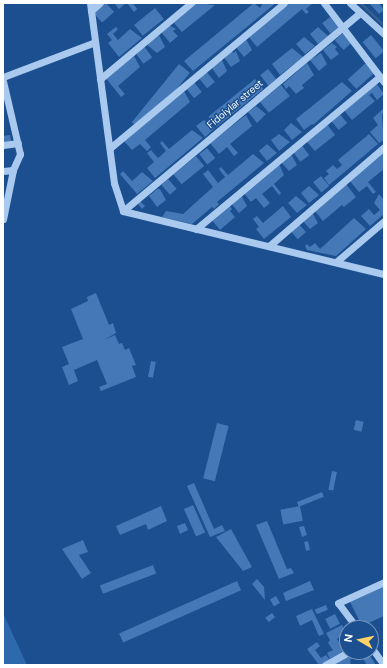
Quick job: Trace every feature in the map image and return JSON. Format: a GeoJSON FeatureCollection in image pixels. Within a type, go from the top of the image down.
{"type":"FeatureCollection","features":[{"type":"Feature","properties":{"kind":"street"},"geometry":{"type":"LineString","coordinates":[[100,3],[90,7],[114,183],[122,211],[384,274]]}},
{"type":"Feature","properties":{"kind":"street"},"geometry":{"type":"LineString","coordinates":[[100,79],[190,3]]}},
{"type":"Feature","properties":{"kind":"street"},"geometry":{"type":"LineString","coordinates":[[110,148],[284,3]]}},
{"type":"Feature","properties":{"kind":"street"},"geometry":{"type":"LineString","coordinates":[[196,229],[382,79],[324,3]]}},
{"type":"Feature","properties":{"kind":"street"},"geometry":{"type":"LineString","coordinates":[[350,3],[384,34]]}},
{"type":"Feature","properties":{"kind":"street","name":"Fidoiylar street"},"geometry":{"type":"LineString","coordinates":[[122,211],[360,13]]}},
{"type":"Feature","properties":{"kind":"street"},"geometry":{"type":"LineString","coordinates":[[3,77],[95,42]]}},
{"type":"Feature","properties":{"kind":"street"},"geometry":{"type":"LineString","coordinates":[[3,81],[5,96],[18,143],[20,158],[13,170],[3,219]]}},
{"type":"Feature","properties":{"kind":"street"},"geometry":{"type":"LineString","coordinates":[[3,146],[18,143]]}},
{"type":"Feature","properties":{"kind":"street"},"geometry":{"type":"LineString","coordinates":[[269,246],[384,148]]}},
{"type":"Feature","properties":{"kind":"street"},"geometry":{"type":"LineString","coordinates":[[3,171],[13,170]]}},
{"type":"Feature","properties":{"kind":"street"},"geometry":{"type":"LineString","coordinates":[[336,262],[384,221]]}},
{"type":"Feature","properties":{"kind":"street"},"geometry":{"type":"LineString","coordinates":[[351,620],[338,602],[384,582]]}},
{"type":"Feature","properties":{"kind":"street"},"geometry":{"type":"LineString","coordinates":[[325,665],[339,657]]}},
{"type":"Feature","properties":{"kind":"shaded area"},"geometry":{"type":"Polygon","coordinates":[[[3,613],[27,665],[3,665],[3,613]]]}},
{"type":"Feature","properties":{"kind":"building"},"geometry":{"type":"Polygon","coordinates":[[[106,3],[114,12],[102,23],[94,14],[106,3]]]}},
{"type":"Feature","properties":{"kind":"building"},"geometry":{"type":"Polygon","coordinates":[[[114,3],[126,3],[119,9],[114,3]]]}},
{"type":"Feature","properties":{"kind":"building"},"geometry":{"type":"Polygon","coordinates":[[[127,3],[133,3],[137,9],[134,12],[127,3]]]}},
{"type":"Feature","properties":{"kind":"building"},"geometry":{"type":"Polygon","coordinates":[[[194,3],[215,5],[182,32],[173,22],[194,3]]]}},
{"type":"Feature","properties":{"kind":"building"},"geometry":{"type":"Polygon","coordinates":[[[254,3],[260,8],[263,3],[276,3],[193,71],[184,61],[254,3]]]}},
{"type":"Feature","properties":{"kind":"building"},"geometry":{"type":"Polygon","coordinates":[[[288,3],[313,3],[306,9],[309,12],[306,14],[302,9],[257,47],[248,36],[288,3]]]}},
{"type":"Feature","properties":{"kind":"building"},"geometry":{"type":"Polygon","coordinates":[[[369,3],[379,3],[384,10],[379,14],[369,3]]]}},
{"type":"Feature","properties":{"kind":"building"},"geometry":{"type":"Polygon","coordinates":[[[155,8],[164,19],[143,36],[134,25],[155,8]]]}},
{"type":"Feature","properties":{"kind":"building"},"geometry":{"type":"Polygon","coordinates":[[[330,17],[338,27],[330,33],[322,23],[330,17]]]}},
{"type":"Feature","properties":{"kind":"building"},"geometry":{"type":"Polygon","coordinates":[[[169,25],[176,29],[173,31],[178,36],[170,43],[161,32],[169,25]]]}},
{"type":"Feature","properties":{"kind":"building"},"geometry":{"type":"Polygon","coordinates":[[[116,27],[118,29],[113,34],[118,40],[130,29],[142,38],[119,57],[108,43],[112,40],[107,34],[116,27]]]}},
{"type":"Feature","properties":{"kind":"building"},"geometry":{"type":"Polygon","coordinates":[[[318,27],[328,36],[318,44],[310,34],[318,27]]]}},
{"type":"Feature","properties":{"kind":"building"},"geometry":{"type":"Polygon","coordinates":[[[343,33],[352,43],[344,50],[335,40],[343,33]]]}},
{"type":"Feature","properties":{"kind":"building"},"geometry":{"type":"Polygon","coordinates":[[[159,35],[165,47],[157,53],[146,44],[159,35]]]}},
{"type":"Feature","properties":{"kind":"building"},"geometry":{"type":"Polygon","coordinates":[[[371,35],[384,51],[376,58],[362,42],[371,35]]]}},
{"type":"Feature","properties":{"kind":"building"},"geometry":{"type":"Polygon","coordinates":[[[304,37],[315,46],[305,54],[296,44],[304,37]]]}},
{"type":"Feature","properties":{"kind":"building"},"geometry":{"type":"Polygon","coordinates":[[[246,39],[252,50],[244,57],[235,46],[246,39]]]}},
{"type":"Feature","properties":{"kind":"building"},"geometry":{"type":"Polygon","coordinates":[[[332,43],[337,47],[335,49],[339,54],[331,60],[323,50],[332,43]]]}},
{"type":"Feature","properties":{"kind":"building"},"geometry":{"type":"Polygon","coordinates":[[[144,46],[152,57],[143,64],[135,52],[144,46]]]}},
{"type":"Feature","properties":{"kind":"building"},"geometry":{"type":"Polygon","coordinates":[[[292,48],[303,57],[280,75],[272,64],[292,48]]]}},
{"type":"Feature","properties":{"kind":"building"},"geometry":{"type":"Polygon","coordinates":[[[231,50],[233,53],[236,51],[240,61],[231,67],[223,56],[231,50]]]}},
{"type":"Feature","properties":{"kind":"building"},"geometry":{"type":"Polygon","coordinates":[[[321,53],[327,64],[319,71],[310,60],[321,53]]]}},
{"type":"Feature","properties":{"kind":"building"},"geometry":{"type":"Polygon","coordinates":[[[134,56],[140,67],[118,86],[125,94],[121,97],[105,77],[134,56]]]}},
{"type":"Feature","properties":{"kind":"building"},"geometry":{"type":"Polygon","coordinates":[[[218,60],[222,60],[227,71],[219,78],[211,67],[218,60]]]}},
{"type":"Feature","properties":{"kind":"building"},"geometry":{"type":"Polygon","coordinates":[[[367,62],[376,72],[356,89],[348,79],[367,62]]]}},
{"type":"Feature","properties":{"kind":"building"},"geometry":{"type":"Polygon","coordinates":[[[307,63],[314,75],[302,85],[304,88],[296,94],[289,86],[286,89],[283,84],[307,63]]]}},
{"type":"Feature","properties":{"kind":"building"},"geometry":{"type":"Polygon","coordinates":[[[179,64],[190,73],[143,131],[132,122],[179,64]]]}},
{"type":"Feature","properties":{"kind":"building"},"geometry":{"type":"Polygon","coordinates":[[[268,69],[276,79],[268,85],[260,75],[268,69]]]}},
{"type":"Feature","properties":{"kind":"building"},"geometry":{"type":"Polygon","coordinates":[[[206,71],[215,82],[207,88],[198,77],[206,71]]]}},
{"type":"Feature","properties":{"kind":"building"},"geometry":{"type":"Polygon","coordinates":[[[255,79],[263,89],[217,127],[208,117],[255,79]]]}},
{"type":"Feature","properties":{"kind":"building"},"geometry":{"type":"Polygon","coordinates":[[[193,81],[202,92],[194,98],[185,87],[193,81]]]}},
{"type":"Feature","properties":{"kind":"building"},"geometry":{"type":"Polygon","coordinates":[[[342,82],[352,91],[313,125],[312,124],[304,130],[296,119],[342,82]]]}},
{"type":"Feature","properties":{"kind":"building"},"geometry":{"type":"Polygon","coordinates":[[[376,83],[384,94],[377,100],[372,93],[369,95],[375,101],[352,120],[343,109],[376,83]]]}},
{"type":"Feature","properties":{"kind":"building"},"geometry":{"type":"Polygon","coordinates":[[[281,85],[290,96],[269,113],[260,102],[281,85]]]}},
{"type":"Feature","properties":{"kind":"building"},"geometry":{"type":"Polygon","coordinates":[[[184,91],[190,102],[145,140],[151,147],[147,151],[140,144],[132,150],[123,140],[184,91]]]}},
{"type":"Feature","properties":{"kind":"building"},"geometry":{"type":"Polygon","coordinates":[[[256,106],[266,114],[257,123],[248,112],[256,106]]]}},
{"type":"Feature","properties":{"kind":"building"},"geometry":{"type":"Polygon","coordinates":[[[384,108],[382,116],[384,140],[379,143],[370,132],[378,125],[373,118],[384,108]]]}},
{"type":"Feature","properties":{"kind":"building"},"geometry":{"type":"Polygon","coordinates":[[[339,113],[347,123],[339,130],[330,120],[339,113]]]}},
{"type":"Feature","properties":{"kind":"building"},"geometry":{"type":"Polygon","coordinates":[[[246,115],[252,126],[230,144],[238,153],[234,156],[227,147],[219,154],[210,143],[246,115]]]}},
{"type":"Feature","properties":{"kind":"building"},"geometry":{"type":"Polygon","coordinates":[[[204,120],[215,128],[205,137],[196,126],[204,120]]]}},
{"type":"Feature","properties":{"kind":"building"},"geometry":{"type":"Polygon","coordinates":[[[291,123],[302,132],[292,140],[284,130],[291,123]]]}},
{"type":"Feature","properties":{"kind":"building"},"geometry":{"type":"Polygon","coordinates":[[[327,124],[335,135],[315,151],[307,142],[327,124]]]}},
{"type":"Feature","properties":{"kind":"building"},"geometry":{"type":"Polygon","coordinates":[[[192,130],[203,138],[155,178],[147,168],[154,162],[147,153],[151,150],[158,158],[166,151],[160,143],[162,141],[169,149],[192,130]]]}},
{"type":"Feature","properties":{"kind":"building"},"geometry":{"type":"Polygon","coordinates":[[[279,134],[290,142],[279,151],[271,140],[279,134]]]}},
{"type":"Feature","properties":{"kind":"building"},"geometry":{"type":"Polygon","coordinates":[[[369,134],[378,144],[329,185],[324,178],[329,174],[326,171],[333,165],[337,169],[342,165],[338,160],[369,134]]]}},
{"type":"Feature","properties":{"kind":"building"},"geometry":{"type":"Polygon","coordinates":[[[10,135],[11,141],[3,142],[3,136],[10,135]]]}},
{"type":"Feature","properties":{"kind":"building"},"geometry":{"type":"Polygon","coordinates":[[[267,144],[277,153],[267,161],[259,151],[267,144]]]}},
{"type":"Feature","properties":{"kind":"building"},"geometry":{"type":"Polygon","coordinates":[[[301,144],[309,155],[300,162],[292,150],[301,144]]]}},
{"type":"Feature","properties":{"kind":"building"},"geometry":{"type":"Polygon","coordinates":[[[207,148],[215,158],[207,164],[199,154],[207,148]]]}},
{"type":"Feature","properties":{"kind":"building"},"geometry":{"type":"Polygon","coordinates":[[[384,148],[384,169],[368,182],[376,192],[373,194],[367,186],[359,192],[349,180],[384,148]]]}},
{"type":"Feature","properties":{"kind":"building"},"geometry":{"type":"Polygon","coordinates":[[[253,154],[264,163],[217,202],[219,204],[214,209],[212,207],[192,224],[162,217],[166,211],[183,214],[213,187],[203,174],[208,170],[218,183],[225,177],[219,169],[221,167],[228,175],[253,154]]]}},
{"type":"Feature","properties":{"kind":"building"},"geometry":{"type":"Polygon","coordinates":[[[291,154],[297,165],[289,171],[280,161],[291,154]]]}},
{"type":"Feature","properties":{"kind":"building"},"geometry":{"type":"Polygon","coordinates":[[[196,156],[204,166],[182,184],[173,174],[196,156]]]}},
{"type":"Feature","properties":{"kind":"building"},"geometry":{"type":"Polygon","coordinates":[[[279,164],[284,175],[274,184],[281,193],[279,195],[272,186],[262,194],[270,203],[264,208],[256,198],[251,202],[243,192],[279,164]]]}},
{"type":"Feature","properties":{"kind":"building"},"geometry":{"type":"Polygon","coordinates":[[[123,171],[132,181],[142,172],[153,181],[137,194],[120,174],[123,171]]]}},
{"type":"Feature","properties":{"kind":"building"},"geometry":{"type":"Polygon","coordinates":[[[321,176],[329,186],[321,192],[313,182],[321,176]]]}},
{"type":"Feature","properties":{"kind":"building"},"geometry":{"type":"Polygon","coordinates":[[[168,179],[177,189],[170,195],[161,185],[168,179]]]}},
{"type":"Feature","properties":{"kind":"building"},"geometry":{"type":"Polygon","coordinates":[[[346,184],[356,197],[344,207],[342,205],[323,221],[315,211],[346,184]]]}},
{"type":"Feature","properties":{"kind":"building"},"geometry":{"type":"Polygon","coordinates":[[[309,186],[319,195],[309,203],[301,193],[309,186]]]}},
{"type":"Feature","properties":{"kind":"building"},"geometry":{"type":"Polygon","coordinates":[[[157,189],[160,189],[166,200],[157,207],[149,196],[157,189]]]}},
{"type":"Feature","properties":{"kind":"building"},"geometry":{"type":"Polygon","coordinates":[[[379,194],[384,200],[384,214],[370,226],[361,216],[369,209],[374,215],[380,210],[374,203],[379,194]]]}},
{"type":"Feature","properties":{"kind":"building"},"geometry":{"type":"Polygon","coordinates":[[[241,195],[247,206],[239,213],[230,202],[241,195]]]}},
{"type":"Feature","properties":{"kind":"building"},"geometry":{"type":"Polygon","coordinates":[[[296,196],[307,205],[297,213],[288,203],[296,196]]]}},
{"type":"Feature","properties":{"kind":"building"},"geometry":{"type":"Polygon","coordinates":[[[141,202],[145,206],[142,209],[138,204],[141,202]]]}},
{"type":"Feature","properties":{"kind":"building"},"geometry":{"type":"Polygon","coordinates":[[[229,205],[232,209],[230,211],[235,217],[220,230],[211,219],[229,205]]]}},
{"type":"Feature","properties":{"kind":"building"},"geometry":{"type":"Polygon","coordinates":[[[283,206],[291,217],[264,239],[256,229],[259,227],[253,219],[257,216],[263,223],[283,206]]]}},
{"type":"Feature","properties":{"kind":"building"},"geometry":{"type":"Polygon","coordinates":[[[312,212],[318,223],[310,229],[301,219],[312,212]]]}},
{"type":"Feature","properties":{"kind":"building"},"geometry":{"type":"Polygon","coordinates":[[[354,218],[366,229],[336,256],[307,250],[305,246],[307,244],[310,247],[315,243],[320,249],[354,218]]]}},
{"type":"Feature","properties":{"kind":"building"},"geometry":{"type":"Polygon","coordinates":[[[298,223],[306,232],[298,239],[290,230],[298,223]]]}},
{"type":"Feature","properties":{"kind":"building"},"geometry":{"type":"Polygon","coordinates":[[[96,293],[109,325],[113,323],[116,333],[104,340],[115,335],[119,344],[122,343],[125,350],[129,348],[136,365],[132,366],[136,377],[101,391],[99,387],[107,384],[97,360],[74,370],[78,381],[69,385],[62,367],[69,364],[62,347],[83,339],[71,309],[88,301],[87,297],[96,293]]]}},
{"type":"Feature","properties":{"kind":"building"},"geometry":{"type":"Polygon","coordinates":[[[151,361],[156,362],[153,378],[148,377],[151,361]]]}},
{"type":"Feature","properties":{"kind":"building"},"geometry":{"type":"Polygon","coordinates":[[[356,420],[364,422],[361,432],[354,430],[356,420]]]}},
{"type":"Feature","properties":{"kind":"building"},"geometry":{"type":"Polygon","coordinates":[[[217,423],[229,426],[215,481],[203,478],[217,423]]]}},
{"type":"Feature","properties":{"kind":"building"},"geometry":{"type":"Polygon","coordinates":[[[332,471],[337,472],[333,491],[328,490],[332,471]]]}},
{"type":"Feature","properties":{"kind":"building"},"geometry":{"type":"Polygon","coordinates":[[[194,483],[214,529],[222,525],[225,531],[210,537],[187,486],[194,483]]]}},
{"type":"Feature","properties":{"kind":"building"},"geometry":{"type":"Polygon","coordinates":[[[322,492],[324,497],[299,507],[297,502],[322,492]]]}},
{"type":"Feature","properties":{"kind":"building"},"geometry":{"type":"Polygon","coordinates":[[[193,505],[205,532],[196,536],[184,509],[193,505]]]}},
{"type":"Feature","properties":{"kind":"building"},"geometry":{"type":"Polygon","coordinates":[[[161,506],[167,521],[148,530],[146,524],[120,535],[116,526],[161,506]]]}},
{"type":"Feature","properties":{"kind":"building"},"geometry":{"type":"Polygon","coordinates":[[[300,506],[303,521],[283,525],[280,510],[300,506]]]}},
{"type":"Feature","properties":{"kind":"building"},"geometry":{"type":"Polygon","coordinates":[[[267,521],[287,569],[291,568],[294,573],[279,579],[256,525],[267,521]]]}},
{"type":"Feature","properties":{"kind":"building"},"geometry":{"type":"Polygon","coordinates":[[[185,523],[188,530],[180,534],[177,526],[185,523]]]}},
{"type":"Feature","properties":{"kind":"building"},"geometry":{"type":"Polygon","coordinates":[[[304,526],[307,535],[302,537],[299,527],[304,526]]]}},
{"type":"Feature","properties":{"kind":"building"},"geometry":{"type":"Polygon","coordinates":[[[231,529],[252,567],[243,571],[216,537],[231,529]]]}},
{"type":"Feature","properties":{"kind":"building"},"geometry":{"type":"Polygon","coordinates":[[[83,540],[88,552],[79,555],[91,573],[82,579],[62,549],[83,540]]]}},
{"type":"Feature","properties":{"kind":"building"},"geometry":{"type":"Polygon","coordinates":[[[308,541],[310,550],[306,551],[304,542],[308,541]]]}},
{"type":"Feature","properties":{"kind":"building"},"geometry":{"type":"Polygon","coordinates":[[[153,565],[156,573],[103,594],[100,585],[153,565]]]}},
{"type":"Feature","properties":{"kind":"building"},"geometry":{"type":"Polygon","coordinates":[[[257,579],[264,587],[265,600],[252,584],[257,579]]]}},
{"type":"Feature","properties":{"kind":"building"},"geometry":{"type":"Polygon","coordinates":[[[237,581],[241,590],[123,643],[119,633],[237,581]]]}},
{"type":"Feature","properties":{"kind":"building"},"geometry":{"type":"Polygon","coordinates":[[[310,581],[314,590],[286,601],[283,593],[310,581]]]}},
{"type":"Feature","properties":{"kind":"building"},"geometry":{"type":"Polygon","coordinates":[[[384,586],[384,616],[375,620],[359,620],[350,602],[384,586]]]}},
{"type":"Feature","properties":{"kind":"building"},"geometry":{"type":"Polygon","coordinates":[[[276,596],[280,603],[274,606],[270,600],[276,596]]]}},
{"type":"Feature","properties":{"kind":"building"},"geometry":{"type":"Polygon","coordinates":[[[326,605],[328,610],[317,614],[315,609],[326,605]]]}},
{"type":"Feature","properties":{"kind":"building"},"geometry":{"type":"Polygon","coordinates":[[[312,609],[324,634],[319,636],[312,620],[300,626],[296,616],[312,609]]]}},
{"type":"Feature","properties":{"kind":"building"},"geometry":{"type":"Polygon","coordinates":[[[272,613],[275,617],[269,622],[265,618],[272,613]]]}},
{"type":"Feature","properties":{"kind":"building"},"geometry":{"type":"Polygon","coordinates":[[[335,614],[339,624],[330,629],[325,619],[335,614]]]}},
{"type":"Feature","properties":{"kind":"building"},"geometry":{"type":"Polygon","coordinates":[[[339,626],[339,638],[337,639],[339,642],[339,654],[330,659],[327,653],[333,650],[328,643],[330,640],[326,633],[339,626]]]}},
{"type":"Feature","properties":{"kind":"building"},"geometry":{"type":"Polygon","coordinates":[[[317,642],[320,646],[315,650],[321,658],[326,655],[330,660],[323,665],[319,665],[307,649],[317,642]]]}},
{"type":"Feature","properties":{"kind":"building"},"geometry":{"type":"Polygon","coordinates":[[[340,660],[350,660],[351,665],[332,665],[340,660]]]}},
{"type":"Feature","properties":{"kind":"building"},"geometry":{"type":"Polygon","coordinates":[[[364,660],[373,660],[376,665],[367,665],[364,660]]]}},
{"type":"Feature","properties":{"kind":"waterway"},"geometry":{"type":"LineString","coordinates":[[361,3],[384,25]]}}]}
